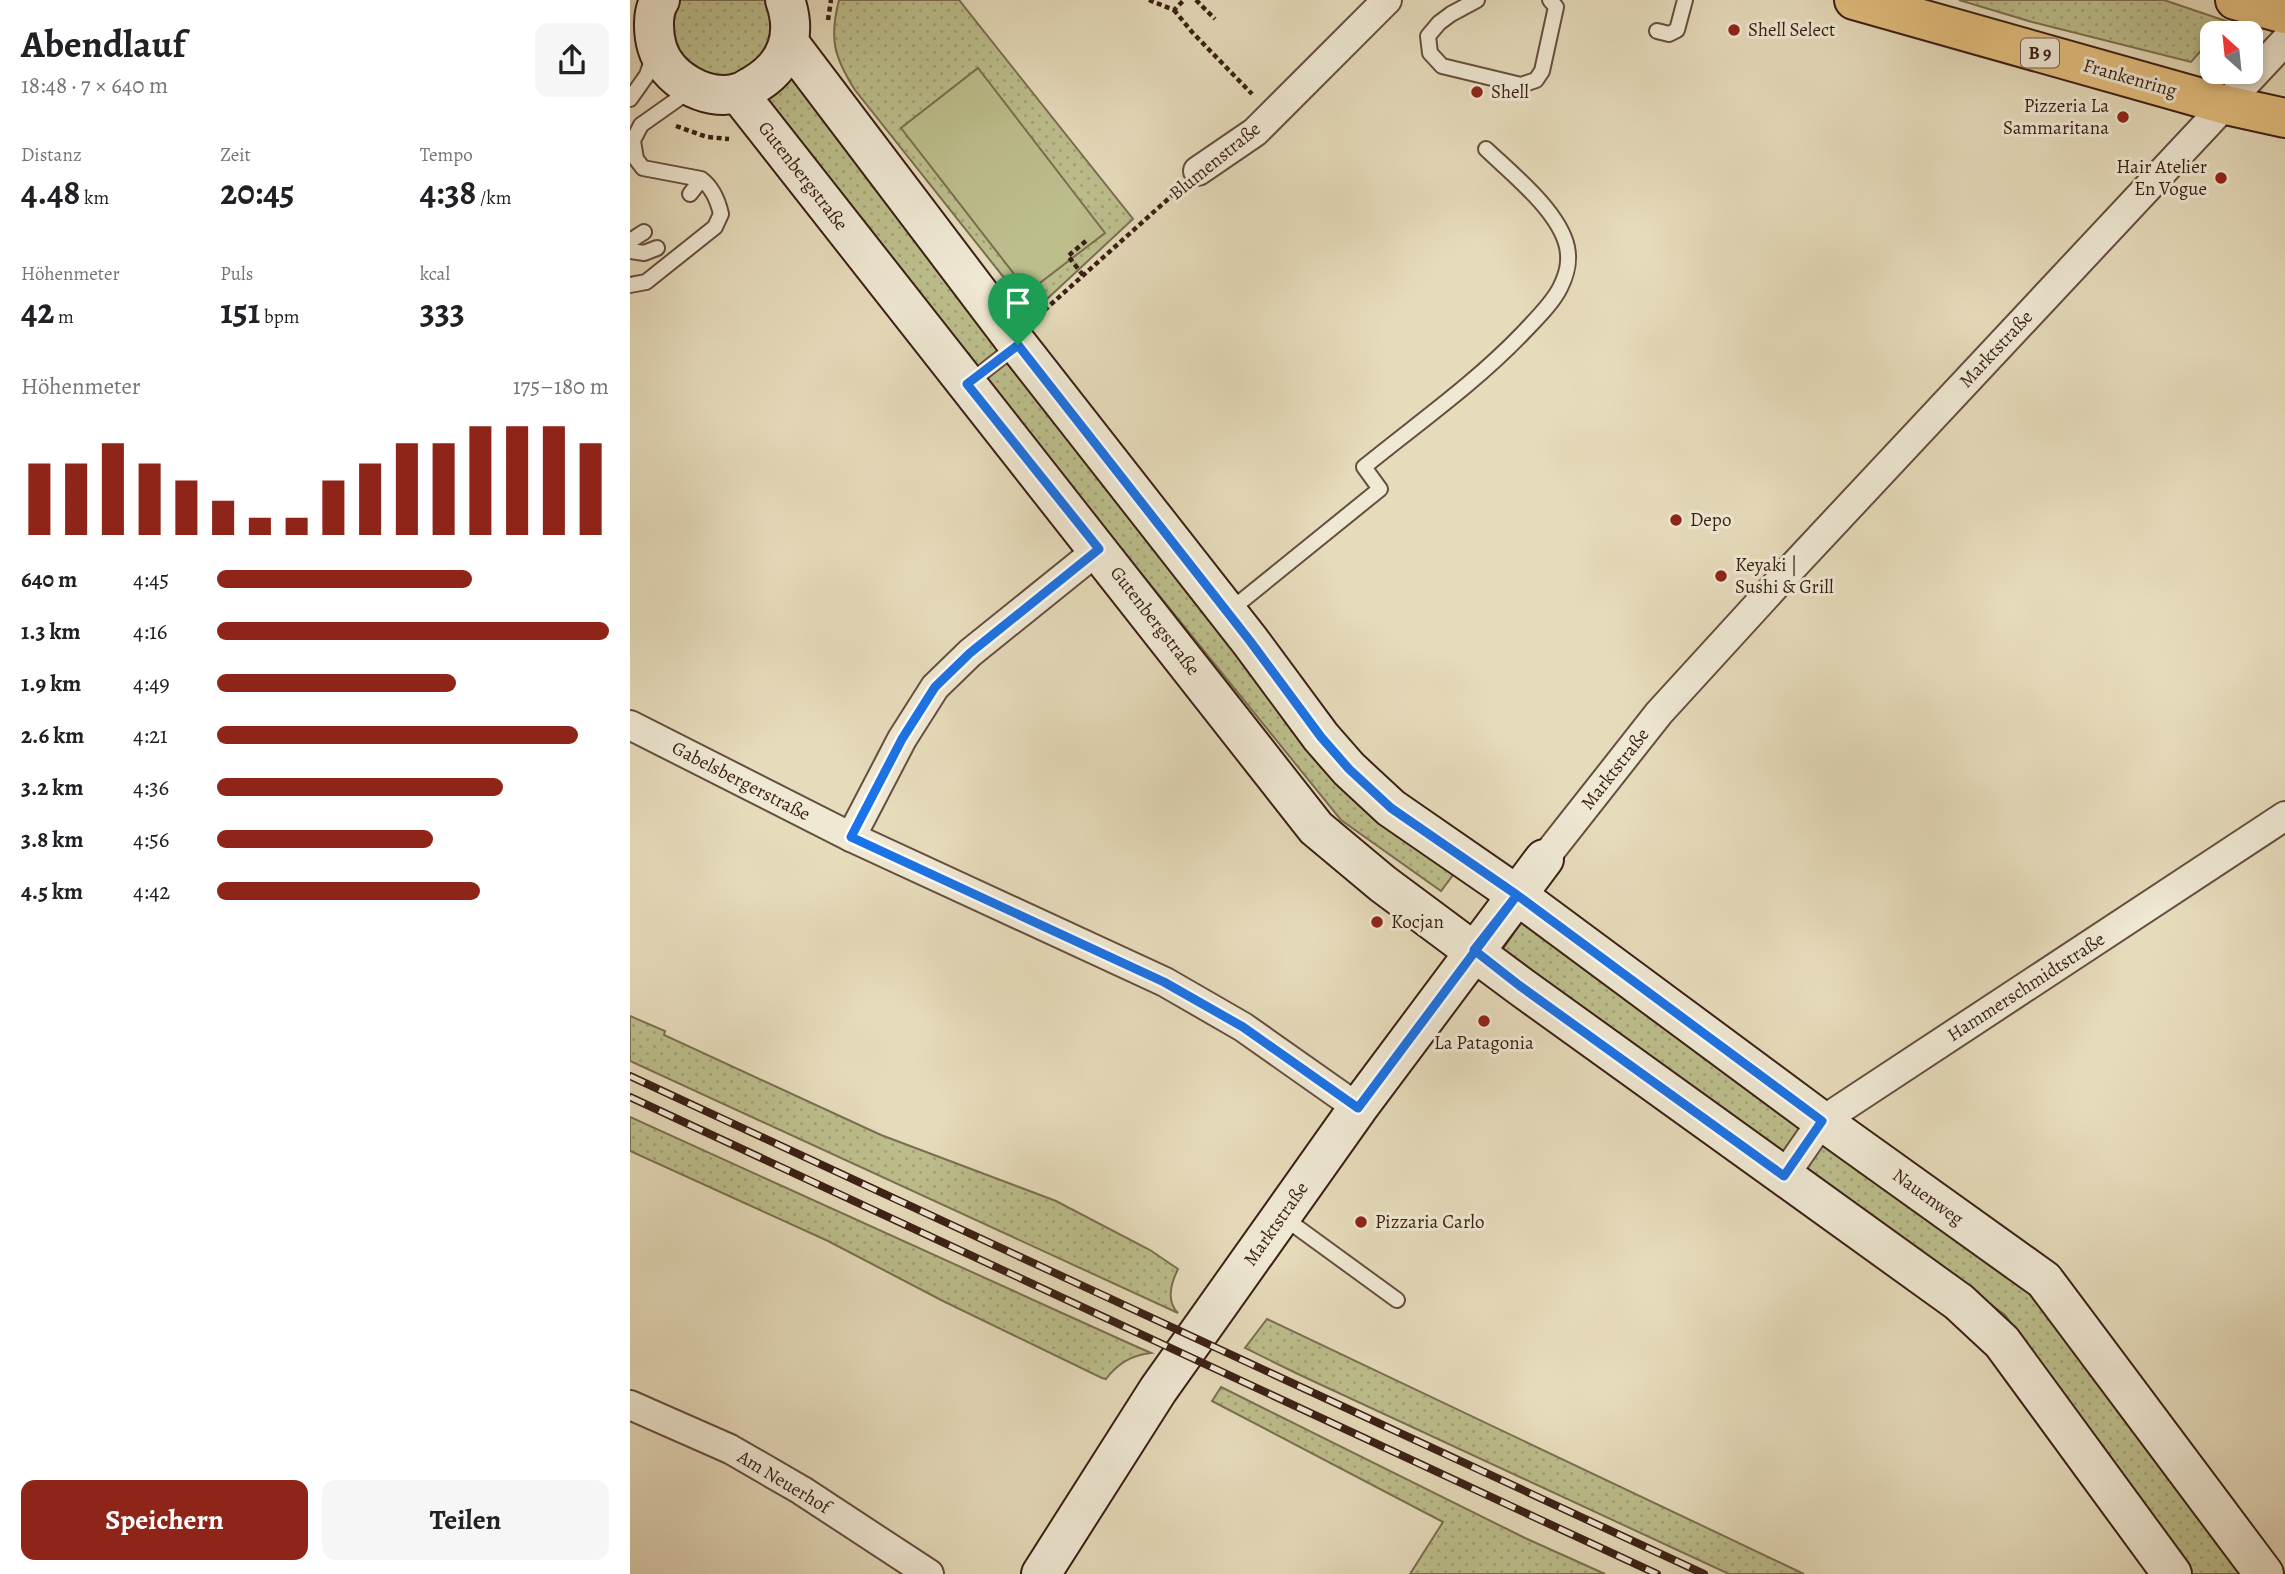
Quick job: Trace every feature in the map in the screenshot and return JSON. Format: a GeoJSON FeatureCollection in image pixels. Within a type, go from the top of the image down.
{"type":"FeatureCollection","features":[{"type":"Feature","properties":{"kind":"main road","name":"Frankenring"},"geometry":{"type":"LineString","coordinates":[[1854,0],[2285,118]]}},
{"type":"Feature","properties":{"kind":"main road"},"geometry":{"type":"LineString","coordinates":[[2235,0],[2285,14]]}},
{"type":"Feature","properties":{"kind":"street"},"geometry":{"type":"LineString","coordinates":[[656,11],[660,56],[672,73],[688,87],[723,92],[768,77],[790,44],[791,28],[785,0]]}},
{"type":"Feature","properties":{"kind":"street","name":"Blumenstraße"},"geometry":{"type":"LineString","coordinates":[[1198,171],[1255,132],[1387,0]]}},
{"type":"Feature","properties":{"kind":"street","name":"Marktstraße"},"geometry":{"type":"LineString","coordinates":[[1041,1574],[1158,1390],[1358,1108],[1474,950],[1659,713],[2285,41]]}},
{"type":"Feature","properties":{"kind":"street"},"geometry":{"type":"LineString","coordinates":[[790,44],[1321,737],[1349,769],[1391,808],[1517,895]]}},
{"type":"Feature","properties":{"kind":"street","name":"Gutenbergstraße"},"geometry":{"type":"LineString","coordinates":[[723,92],[967,384],[1316,828],[1382,884],[1474,950]]}},
{"type":"Feature","properties":{"kind":"street"},"geometry":{"type":"LineString","coordinates":[[851,837],[902,739],[935,687],[970,653],[1099,549]]}},
{"type":"Feature","properties":{"kind":"street","name":"Gabelsbergerstraße"},"geometry":{"type":"LineString","coordinates":[[630,725],[851,837],[1164,982],[1243,1027],[1358,1108]]}},
{"type":"Feature","properties":{"kind":"street","name":"Hammerschmidtstraße"},"geometry":{"type":"LineString","coordinates":[[1784,1176],[1822,1121],[2285,816]]}},
{"type":"Feature","properties":{"kind":"street","name":"Nauenweg"},"geometry":{"type":"LineString","coordinates":[[1517,895],[1822,1121],[2044,1280],[2264,1574]]}},
{"type":"Feature","properties":{"kind":"street"},"geometry":{"type":"LineString","coordinates":[[1474,950],[1520,986],[1959,1302],[2002,1342],[2172,1574]]}},
{"type":"Feature","properties":{"kind":"street","name":"Am Neuerhof"},"geometry":{"type":"LineString","coordinates":[[630,1405],[730,1449],[801,1490],[929,1574]]}},
{"type":"Feature","properties":{"kind":"lane"},"geometry":{"type":"LineString","coordinates":[[1477,0],[1439,23],[1429,36],[1430,53],[1442,65],[1521,85],[1536,80],[1542,71],[1556,7],[1550,0]]}},
{"type":"Feature","properties":{"kind":"lane"},"geometry":{"type":"LineString","coordinates":[[1657,31],[1669,34],[1677,30],[1685,0]]}},
{"type":"Feature","properties":{"kind":"lane"},"geometry":{"type":"LineString","coordinates":[[630,99],[647,75],[653,59],[656,11]]}},
{"type":"Feature","properties":{"kind":"lane"},"geometry":{"type":"LineString","coordinates":[[630,285],[646,282],[715,227],[721,214],[710,187],[701,179],[643,168],[636,159],[631,143],[641,125],[682,96],[723,92]]}},
{"type":"Feature","properties":{"kind":"lane"},"geometry":{"type":"LineString","coordinates":[[1227,613],[1380,489],[1364,467],[1431,416],[1490,366],[1531,324],[1559,290],[1568,267],[1566,244],[1553,219],[1532,194],[1486,149]]}},
{"type":"Feature","properties":{"kind":"lane"},"geometry":{"type":"LineString","coordinates":[[690,194],[696,185],[694,179]]}},
{"type":"Feature","properties":{"kind":"lane"},"geometry":{"type":"LineString","coordinates":[[704,211],[715,199]]}},
{"type":"Feature","properties":{"kind":"lane"},"geometry":{"type":"LineString","coordinates":[[630,241],[644,232]]}},
{"type":"Feature","properties":{"kind":"lane"},"geometry":{"type":"LineString","coordinates":[[630,251],[644,253],[657,248]]}},
{"type":"Feature","properties":{"kind":"lane"},"geometry":{"type":"LineString","coordinates":[[967,384],[1018,345]]}},
{"type":"Feature","properties":{"kind":"lane"},"geometry":{"type":"LineString","coordinates":[[1282,1216],[1397,1300]]}},
{"type":"Feature","properties":{"kind":"path"},"geometry":{"type":"LineString","coordinates":[[1149,0],[1174,9],[1192,32],[1260,102]]}},
{"type":"Feature","properties":{"kind":"path"},"geometry":{"type":"LineString","coordinates":[[1174,9],[1184,0]]}},
{"type":"Feature","properties":{"kind":"path"},"geometry":{"type":"LineString","coordinates":[[1196,0],[1215,19]]}},
{"type":"Feature","properties":{"kind":"path"},"geometry":{"type":"LineString","coordinates":[[655,116],[680,128],[707,136],[732,139]]}},
{"type":"Feature","properties":{"kind":"path","name":"Blumenstraße"},"geometry":{"type":"LineString","coordinates":[[1018,345],[1040,327],[1034,320],[1198,171]]}},
{"type":"Feature","properties":{"kind":"path"},"geometry":{"type":"LineString","coordinates":[[1083,275],[1068,256],[1086,241]]}},
{"type":"Feature","properties":{"kind":"green space"},"geometry":{"type":"Polygon","coordinates":[[[672,0],[772,0],[778,28],[752,73],[718,82],[670,49],[672,0]]]}},
{"type":"Feature","properties":{"kind":"green space"},"geometry":{"type":"Polygon","coordinates":[[[839,0],[959,0],[1133,219],[1032,313],[855,90],[842,68],[835,47],[834,26],[839,0]]]}},
{"type":"Feature","properties":{"kind":"green space"},"geometry":{"type":"Polygon","coordinates":[[[1959,0],[2164,0],[2226,21],[2200,21],[2200,52],[2191,62],[2032,22],[1959,0]]]}},
{"type":"Feature","properties":{"kind":"green space"},"geometry":{"type":"Polygon","coordinates":[[[978,68],[1105,233],[1028,292],[901,128],[978,68]]]}},
{"type":"Feature","properties":{"kind":"green space"},"geometry":{"type":"Polygon","coordinates":[[[793,76],[1034,385],[1459,867],[1441,891],[1341,820],[1098,520],[771,106],[767,92],[793,76]]]}},
{"type":"Feature","properties":{"kind":"green space"},"geometry":{"type":"Polygon","coordinates":[[[1522,921],[2038,1294],[2243,1574],[2191,1574],[2005,1315],[1503,949],[1522,921]]]}},
{"type":"Feature","properties":{"kind":"green space"},"geometry":{"type":"Polygon","coordinates":[[[630,1016],[665,1031],[664,1035],[881,1135],[1056,1201],[1150,1250],[1178,1269],[1173,1280],[1171,1297],[1178,1313],[630,1061],[630,1016]]]}},
{"type":"Feature","properties":{"kind":"green space"},"geometry":{"type":"Polygon","coordinates":[[[630,1117],[1151,1353],[1131,1358],[1106,1379],[1102,1378],[943,1301],[828,1241],[630,1151],[630,1117]]]}},
{"type":"Feature","properties":{"kind":"green space"},"geometry":{"type":"Polygon","coordinates":[[[1267,1319],[1804,1574],[1729,1574],[1300,1375],[1245,1348],[1267,1319]]]}},
{"type":"Feature","properties":{"kind":"green space"},"geometry":{"type":"Polygon","coordinates":[[[1221,1387],[1525,1538],[1605,1574],[1410,1574],[1443,1522],[1212,1401],[1221,1387]]]}},
{"type":"Feature","properties":{"kind":"railway"},"geometry":{"type":"LineString","coordinates":[[630,1076],[1704,1574]]}},
{"type":"Feature","properties":{"kind":"railway"},"geometry":{"type":"LineString","coordinates":[[630,1097],[1657,1574]]}},
{"type":"Feature","properties":{"kind":"place","name":"Shell Select"},"geometry":{"type":"Point","coordinates":[1734,30]}},
{"type":"Feature","properties":{"kind":"place","name":"Shell"},"geometry":{"type":"Point","coordinates":[1477,92]}},
{"type":"Feature","properties":{"kind":"place","name":"Pizzeria La Sammaritana"},"geometry":{"type":"Point","coordinates":[2123,117]}},
{"type":"Feature","properties":{"kind":"place","name":"Hair Atelier En Vogue"},"geometry":{"type":"Point","coordinates":[2221,178]}},
{"type":"Feature","properties":{"kind":"place","name":"Depo"},"geometry":{"type":"Point","coordinates":[1676,520]}},
{"type":"Feature","properties":{"kind":"place","name":"Keyaki | Sushi & Grill"},"geometry":{"type":"Point","coordinates":[1721,576]}},
{"type":"Feature","properties":{"kind":"place","name":"Kocjan"},"geometry":{"type":"Point","coordinates":[1377,922]}},
{"type":"Feature","properties":{"kind":"place","name":"La Patagonia"},"geometry":{"type":"Point","coordinates":[1484,1021]}},
{"type":"Feature","properties":{"kind":"place","name":"Pizzaria Carlo"},"geometry":{"type":"Point","coordinates":[1361,1222]}},
{"type":"Feature","properties":{"kind":"route"},"geometry":{"type":"LineString","coordinates":[[1018,345],[967,384],[1099,549],[970,653],[935,687],[902,739],[851,837],[1164,982],[1243,1027],[1358,1108],[1474,950],[1517,895],[1822,1121],[1784,1176],[1474,950],[1517,895],[1391,808],[1349,769],[1321,737],[1250,641],[1018,345]]}}]}
